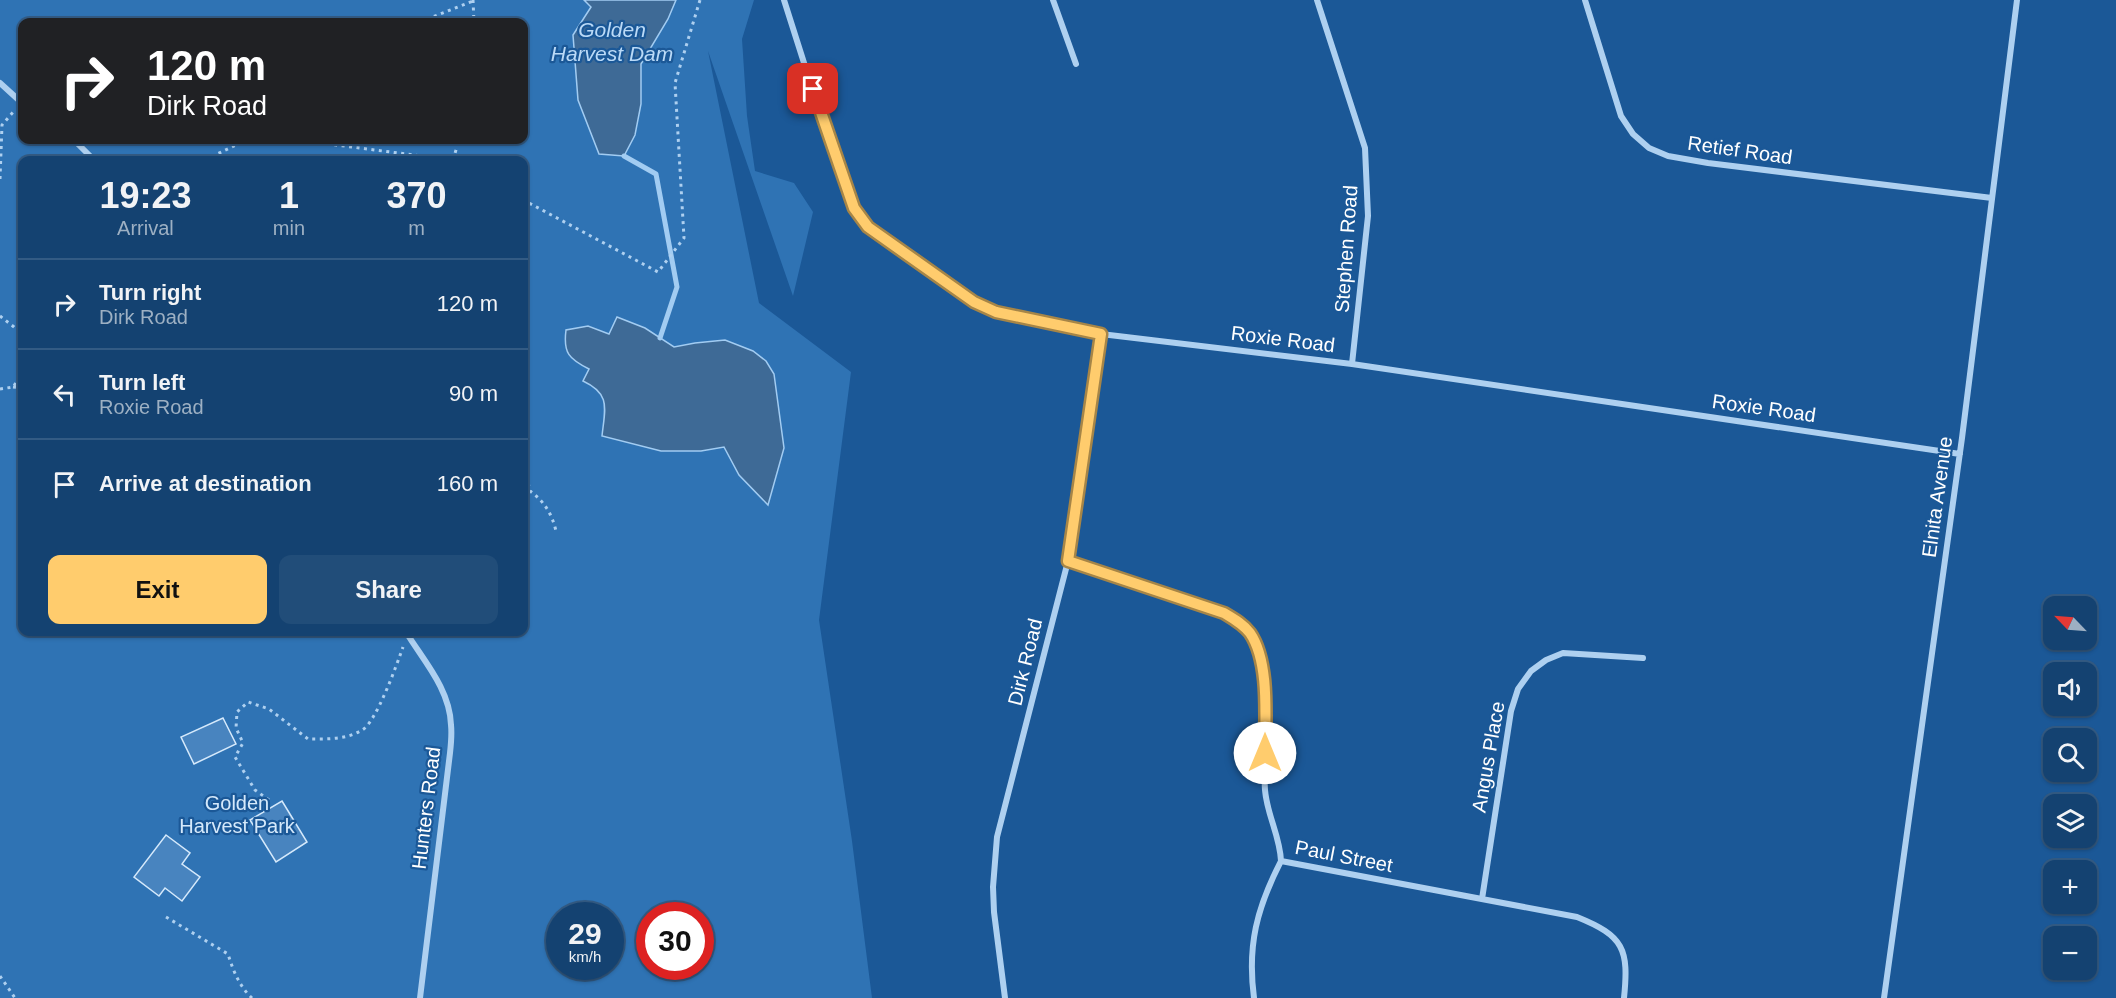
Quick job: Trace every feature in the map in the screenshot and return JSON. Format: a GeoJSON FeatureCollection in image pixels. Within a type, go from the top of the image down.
{"type":"FeatureCollection","features":[{"type":"Feature","properties":{"kind":"street","name":"Roxie Road"},"geometry":{"type":"LineString","coordinates":[[784,0],[826,132],[854,208],[868,227],[974,302],[996,312],[1101,334],[1352,364],[1960,454]]}},
{"type":"Feature","properties":{"kind":"street"},"geometry":{"type":"LineString","coordinates":[[1053,0],[1076,64]]}},
{"type":"Feature","properties":{"kind":"street","name":"Stephen Road"},"geometry":{"type":"LineString","coordinates":[[1317,0],[1365,148],[1368,216],[1352,364]]}},
{"type":"Feature","properties":{"kind":"street","name":"Retief Road"},"geometry":{"type":"LineString","coordinates":[[1585,0],[1621,116],[1633,134],[1649,148],[1668,156],[1708,163],[1992,198]]}},
{"type":"Feature","properties":{"kind":"street","name":"Elnita Avenue"},"geometry":{"type":"LineString","coordinates":[[1884,998],[1960,454],[2017,0]]}},
{"type":"Feature","properties":{"kind":"street"},"geometry":{"type":"LineString","coordinates":[[0,83],[18,99]]}},
{"type":"Feature","properties":{"kind":"street"},"geometry":{"type":"LineString","coordinates":[[78,144],[90,156]]}},
{"type":"Feature","properties":{"kind":"street","name":"Dirk Road"},"geometry":{"type":"LineString","coordinates":[[1005,998],[994,912],[993,887],[997,837],[1068,561],[1101,334]]}},
{"type":"Feature","properties":{"kind":"street","name":"Paul Street"},"geometry":{"type":"LineString","coordinates":[[1068,561],[1224,613],[1239,622],[1250,634],[1261,661],[1264,691],[1265,790],[1280,846],[1281,861],[1577,917],[1602,927],[1617,941],[1623,952],[1627,969],[1624,998]]}},
{"type":"Feature","properties":{"kind":"street","name":"Hunters Road"},"geometry":{"type":"LineString","coordinates":[[409,636],[445,697],[451,723],[450,753],[420,998]]}},
{"type":"Feature","properties":{"kind":"street","name":"Angus Place"},"geometry":{"type":"LineString","coordinates":[[1482,899],[1511,711],[1518,689],[1531,670],[1563,653],[1643,658]]}},
{"type":"Feature","properties":{"kind":"street"},"geometry":{"type":"LineString","coordinates":[[1254,998],[1252,957],[1256,922],[1265,892],[1281,861]]}},
{"type":"Feature","properties":{"kind":"path"},"geometry":{"type":"LineString","coordinates":[[430,18],[473,0],[474,18]]}},
{"type":"Feature","properties":{"kind":"path"},"geometry":{"type":"LineString","coordinates":[[530,202],[658,272],[684,238],[675,83],[700,0]]}},
{"type":"Feature","properties":{"kind":"path"},"geometry":{"type":"LineString","coordinates":[[0,179],[2,125],[18,107]]}},
{"type":"Feature","properties":{"kind":"path"},"geometry":{"type":"LineString","coordinates":[[213,156],[238,144]]}},
{"type":"Feature","properties":{"kind":"path"},"geometry":{"type":"LineString","coordinates":[[328,144],[422,156]]}},
{"type":"Feature","properties":{"kind":"path"},"geometry":{"type":"LineString","coordinates":[[0,316],[18,331]]}},
{"type":"Feature","properties":{"kind":"path"},"geometry":{"type":"LineString","coordinates":[[13,387],[18,380]]}},
{"type":"Feature","properties":{"kind":"path"},"geometry":{"type":"LineString","coordinates":[[0,389],[18,388]]}},
{"type":"Feature","properties":{"kind":"path"},"geometry":{"type":"LineString","coordinates":[[528,482],[530,491],[542,500],[554,520],[556,531]]}},
{"type":"Feature","properties":{"kind":"path"},"geometry":{"type":"LineString","coordinates":[[270,800],[255,790],[235,757],[243,743],[236,728],[237,712],[248,702],[269,709],[308,740],[341,738],[364,730],[388,689],[406,636]]}},
{"type":"Feature","properties":{"kind":"path"},"geometry":{"type":"LineString","coordinates":[[166,917],[228,954],[234,973],[252,998]]}},
{"type":"Feature","properties":{"kind":"path"},"geometry":{"type":"LineString","coordinates":[[0,976],[15,998]]}},
{"type":"Feature","properties":{"kind":"green space","name":"Golden Harvest Park"},"geometry":{"type":"Polygon","coordinates":[[[0,0],[754,0],[742,39],[747,116],[755,171],[794,183],[813,212],[793,296],[708,51],[759,303],[851,372],[819,620],[852,841],[872,998],[0,998],[0,0]]]}},
{"type":"Feature","properties":{"kind":"water","name":"Golden Harvest Dam"},"geometry":{"type":"Polygon","coordinates":[[[584,0],[676,0],[668,19],[641,64],[641,104],[635,135],[624,156],[599,154],[578,100],[573,35],[591,7],[584,0]]]}},
{"type":"Feature","properties":{"kind":"water"},"geometry":{"type":"Polygon","coordinates":[[[617,317],[645,328],[674,347],[725,340],[753,351],[766,361],[774,374],[784,448],[768,505],[739,475],[724,447],[701,451],[661,451],[602,436],[605,410],[602,397],[598,391],[583,381],[589,369],[569,354],[566,330],[588,326],[609,334],[617,317]]]}},
{"type":"Feature","properties":{"kind":"building"},"geometry":{"type":"Polygon","coordinates":[[[223,718],[236,744],[194,764],[181,737],[223,718]]]}},
{"type":"Feature","properties":{"kind":"building"},"geometry":{"type":"Polygon","coordinates":[[[282,801],[307,842],[276,862],[250,820],[282,801]]]}},
{"type":"Feature","properties":{"kind":"building"},"geometry":{"type":"Polygon","coordinates":[[[166,835],[190,853],[182,864],[200,877],[182,901],[165,888],[159,896],[134,877],[166,835]]]}},
{"type":"Feature","properties":{"kind":"waterway"},"geometry":{"type":"LineString","coordinates":[[624,156],[656,174],[677,287],[660,338]]}},
{"type":"Feature","properties":{"kind":"route"},"geometry":{"type":"LineString","coordinates":[[813,89],[854,208],[868,227],[974,302],[996,312],[1101,334],[1068,561],[1224,613],[1239,622],[1250,634],[1261,661],[1265,753]]}}]}
